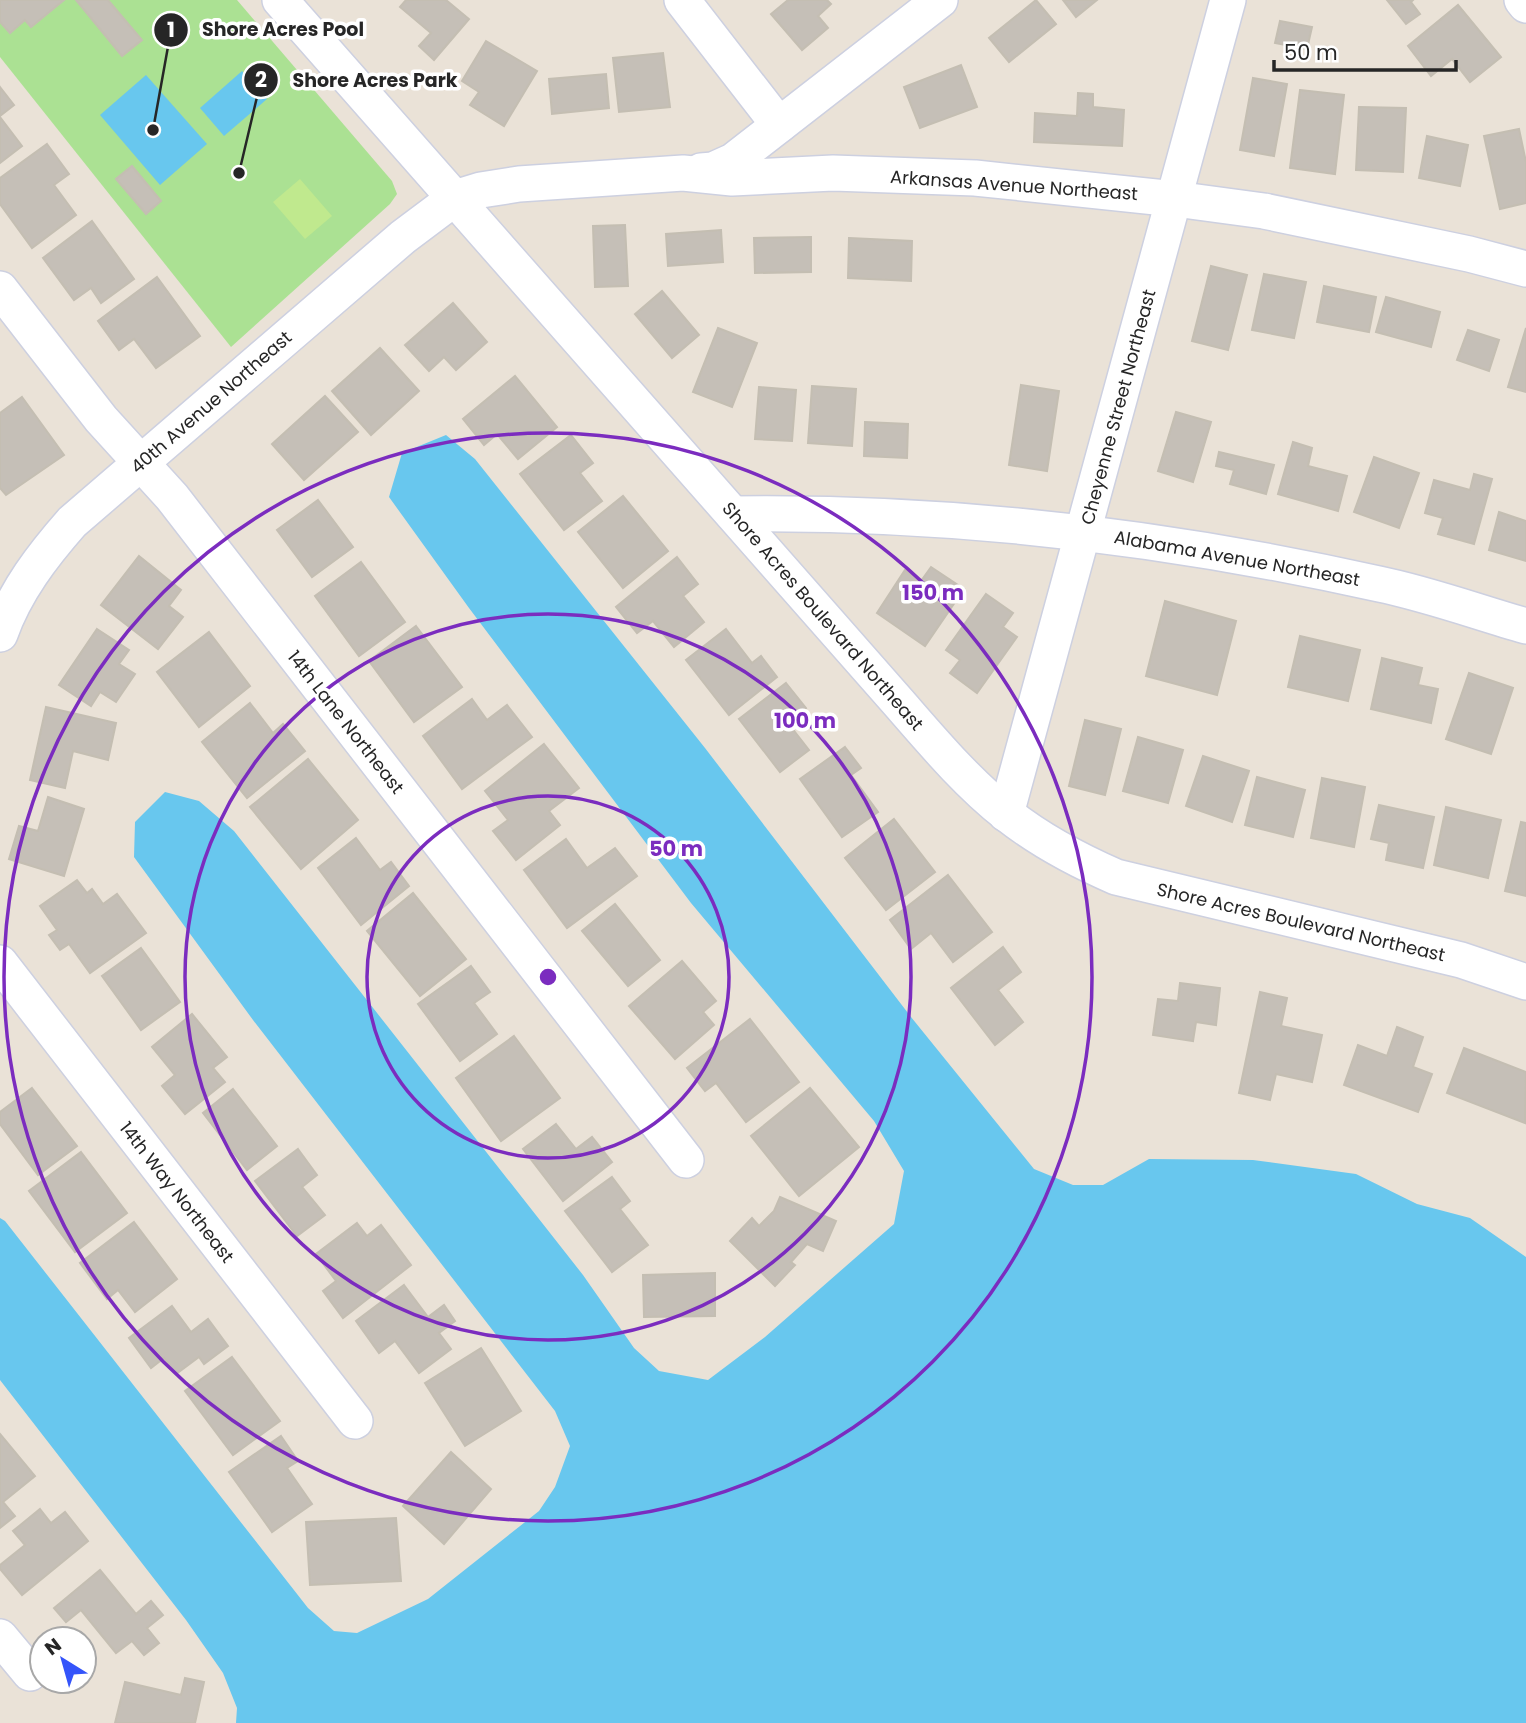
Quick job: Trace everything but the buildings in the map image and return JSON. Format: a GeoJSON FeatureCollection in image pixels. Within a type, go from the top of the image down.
{"type":"FeatureCollection","features":[{"type":"Feature","properties":{"kind":"street","name":"Shore Acres Boulevard Northeast"},"geometry":{"type":"LineString","coordinates":[[280,0],[954,764],[1006,814],[1077,860],[1115,877],[1461,960],[1526,982]]}},
{"type":"Feature","properties":{"kind":"street"},"geometry":{"type":"LineString","coordinates":[[682,0],[774,129],[796,166],[823,174]]}},
{"type":"Feature","properties":{"kind":"street"},"geometry":{"type":"LineString","coordinates":[[683,173],[713,170],[733,161],[940,0]]}},
{"type":"Feature","properties":{"kind":"street","name":"Cheyenne Street Northeast"},"geometry":{"type":"LineString","coordinates":[[1006,814],[1228,0]]}},
{"type":"Feature","properties":{"kind":"street"},"geometry":{"type":"LineString","coordinates":[[1522,0],[1526,5]]}},
{"type":"Feature","properties":{"kind":"street","name":"Arkansas Avenue Northeast"},"geometry":{"type":"LineString","coordinates":[[455,198],[481,190],[519,184],[683,173],[732,178],[823,174],[975,178],[1175,198],[1264,211],[1469,254],[1526,269]]}},
{"type":"Feature","properties":{"kind":"street","name":"40th Avenue Northeast"},"geometry":{"type":"LineString","coordinates":[[1,628],[32,572],[72,522],[403,237],[455,198]]}},
{"type":"Feature","properties":{"kind":"street","name":"14th Lane Northeast"},"geometry":{"type":"LineString","coordinates":[[0,289],[101,419],[172,497],[686,1160]]}},
{"type":"Feature","properties":{"kind":"street","name":"Alabama Avenue Northeast"},"geometry":{"type":"LineString","coordinates":[[733,514],[820,513],[1084,532],[1230,554],[1381,584],[1526,626]]}},
{"type":"Feature","properties":{"kind":"street","name":"14th Way Northeast"},"geometry":{"type":"LineString","coordinates":[[0,962],[355,1421]]}},
{"type":"Feature","properties":{"kind":"street"},"geometry":{"type":"LineString","coordinates":[[0,1637],[28,1671]]}},
{"type":"Feature","properties":{"kind":"green space"},"geometry":{"type":"Polygon","coordinates":[[[0,0],[237,0],[392,181],[397,194],[390,204],[231,347],[0,57],[0,0]]]}},
{"type":"Feature","properties":{"kind":"green space"},"geometry":{"type":"Polygon","coordinates":[[[300,179],[332,216],[305,239],[273,202],[300,179]]]}},
{"type":"Feature","properties":{"kind":"water"},"geometry":{"type":"Polygon","coordinates":[[[242,71],[267,99],[224,136],[200,108],[242,71]]]}},
{"type":"Feature","properties":{"kind":"water"},"geometry":{"type":"Polygon","coordinates":[[[146,75],[207,144],[160,185],[100,115],[146,75]]]}},
{"type":"Feature","properties":{"kind":"water"},"geometry":{"type":"Polygon","coordinates":[[[446,435],[475,459],[705,748],[911,1017],[1034,1169],[1073,1185],[1103,1185],[1149,1159],[1253,1160],[1356,1174],[1417,1204],[1470,1218],[1526,1257],[1526,1723],[236,1723],[237,1708],[223,1673],[186,1620],[0,1380],[0,1218],[308,1608],[334,1631],[357,1633],[428,1599],[539,1511],[555,1487],[570,1446],[555,1411],[253,1020],[134,857],[135,822],[165,792],[199,801],[234,831],[583,1275],[634,1348],[659,1371],[708,1380],[765,1337],[894,1224],[904,1171],[874,1121],[691,903],[389,497],[402,453],[446,435]]]}},
{"type":"Feature","properties":{"kind":"place","name":"Shore Acres Pool"},"geometry":{"type":"Point","coordinates":[153,130]}},
{"type":"Feature","properties":{"kind":"place","name":"Shore Acres Park"},"geometry":{"type":"Point","coordinates":[239,173]}}]}
